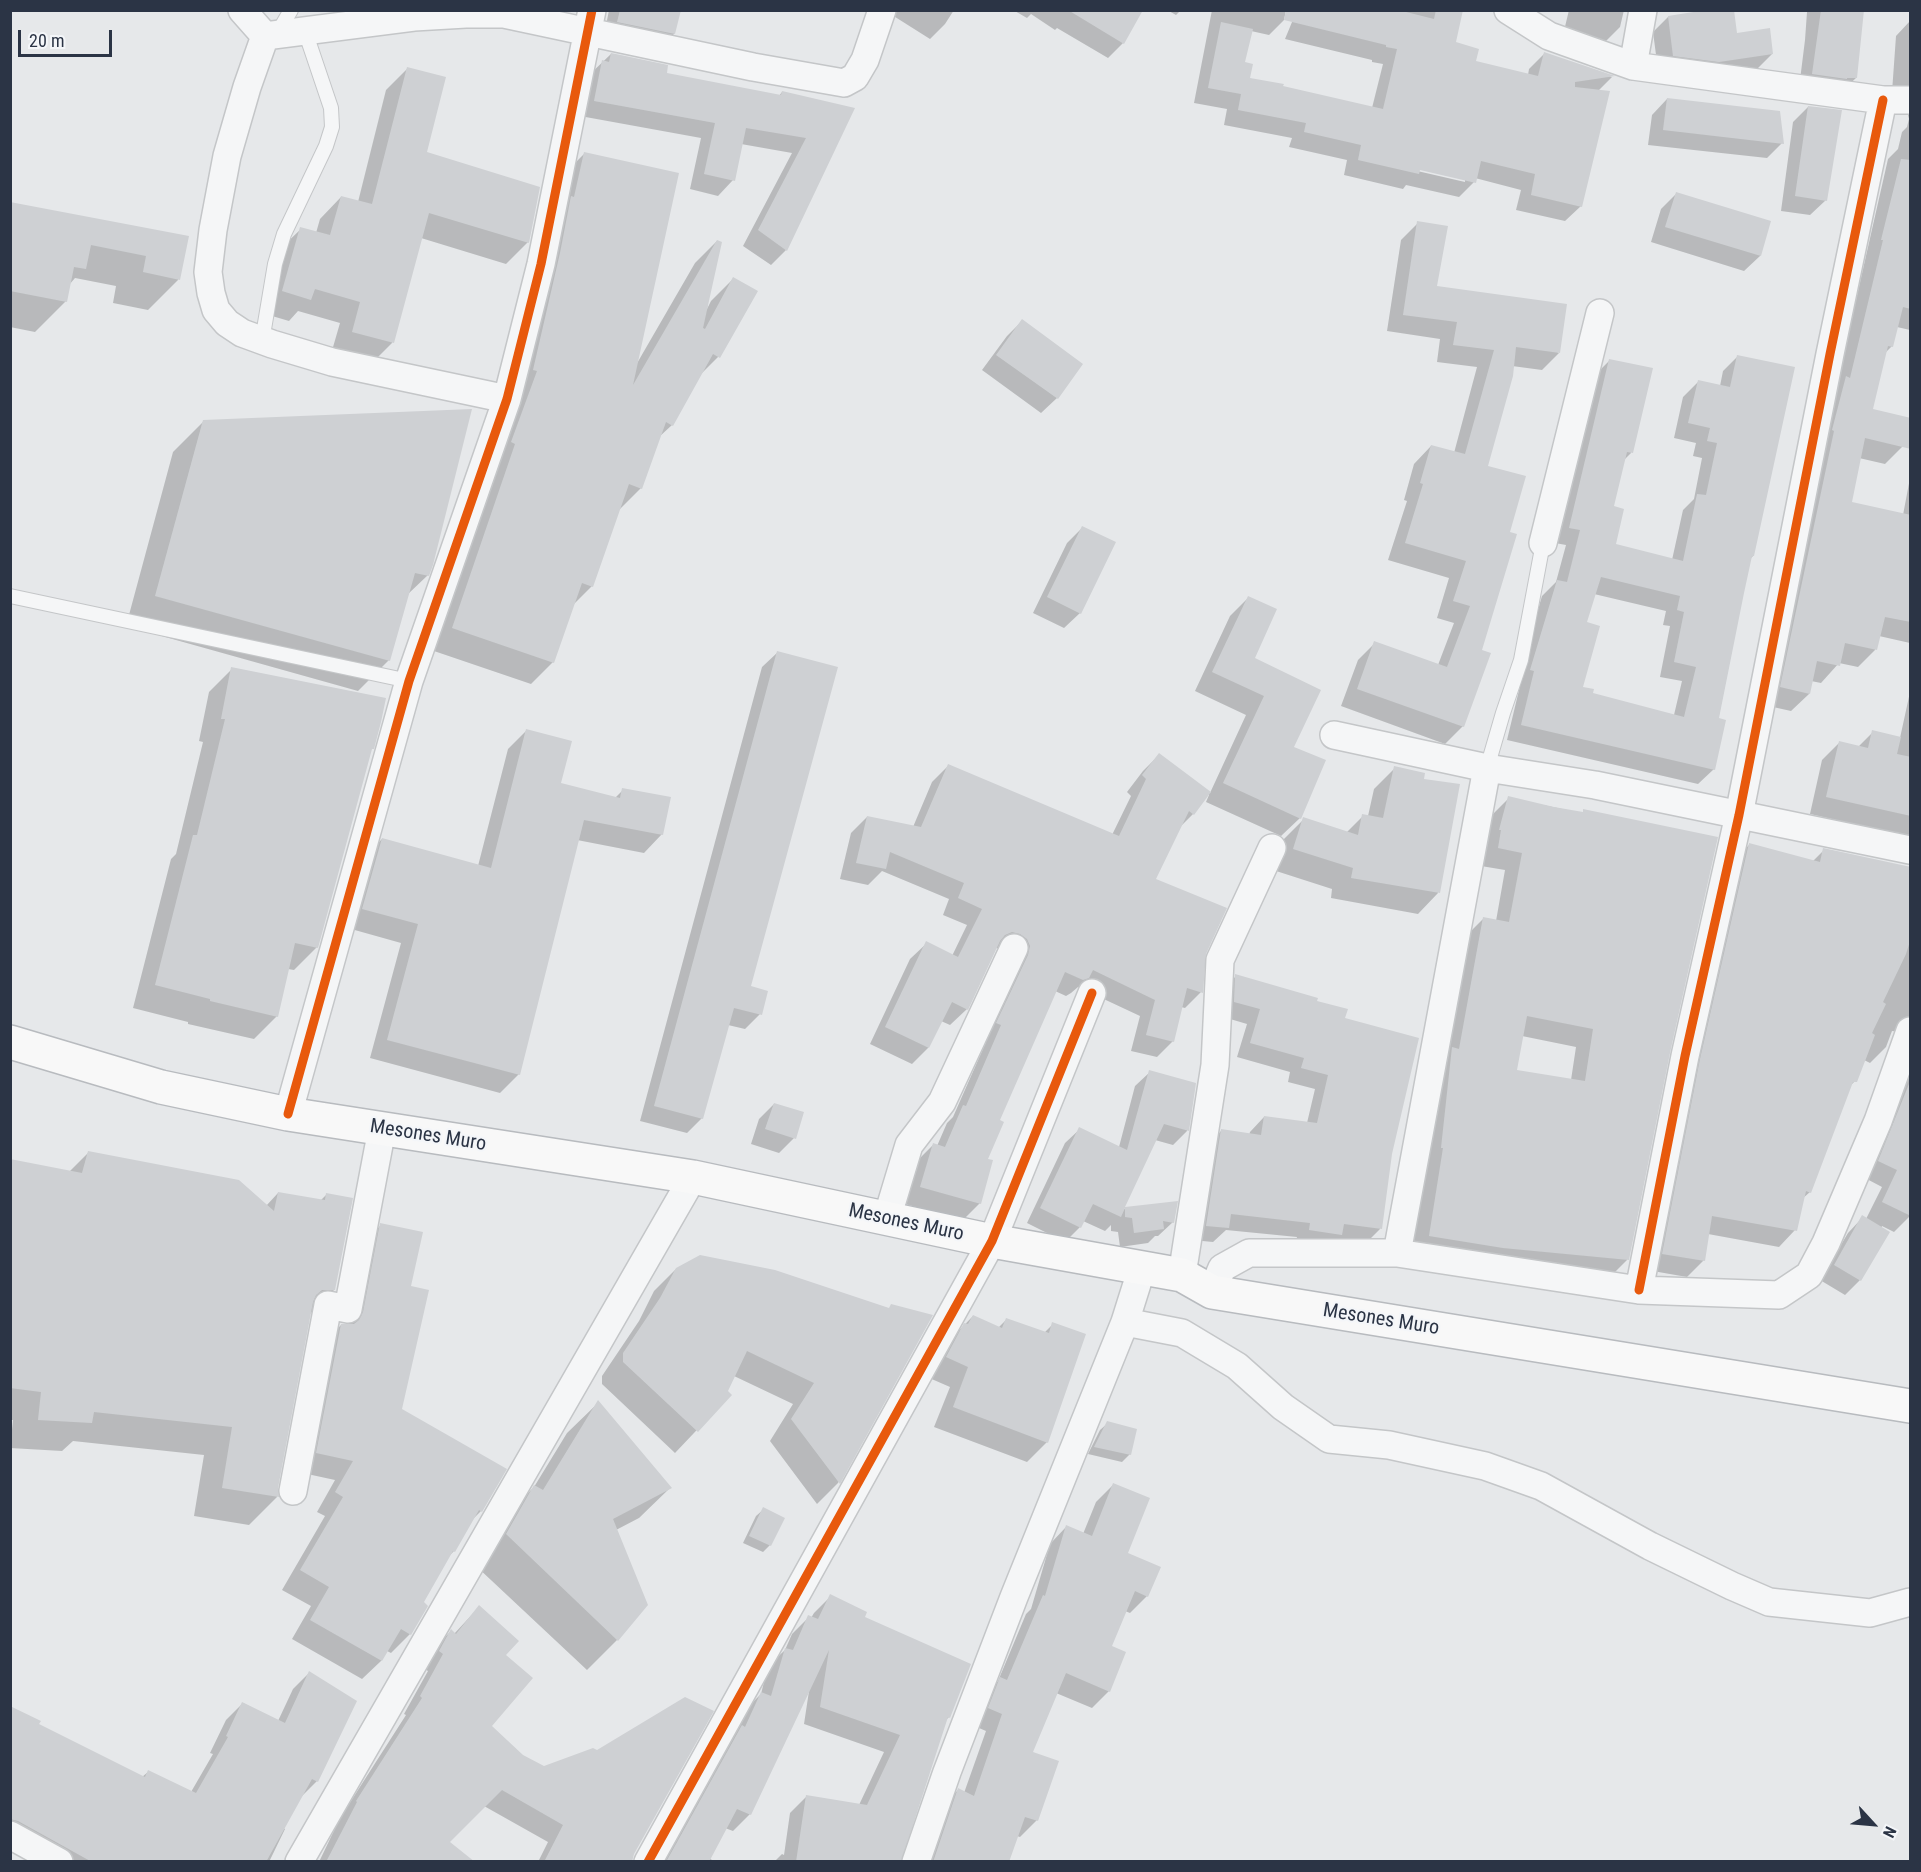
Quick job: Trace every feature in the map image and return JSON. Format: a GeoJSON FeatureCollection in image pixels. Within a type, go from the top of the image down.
{"type":"FeatureCollection","features":[{"type":"Feature","properties":{"kind":"highway","name":"Mesones Muro"},"geometry":{"type":"LineString","coordinates":[[10,1042],[161,1087],[288,1114],[693,1178],[992,1241],[1182,1275],[1212,1292],[1911,1406]]}},
{"type":"Feature","properties":{"kind":"street"},"geometry":{"type":"LineString","coordinates":[[242,10],[271,35]]}},
{"type":"Feature","properties":{"kind":"street"},"geometry":{"type":"LineString","coordinates":[[507,399],[332,362],[262,341],[242,333],[227,323],[216,310],[208,272],[226,156],[247,87],[271,35],[298,21],[504,14],[589,22],[753,67],[844,83],[855,77],[865,60],[882,10]]}},
{"type":"Feature","properties":{"kind":"street"},"geometry":{"type":"LineString","coordinates":[[1508,10],[1549,36],[1633,66],[1883,100],[1911,100]]}},
{"type":"Feature","properties":{"kind":"street"},"geometry":{"type":"LineString","coordinates":[[1633,66],[1643,10]]}},
{"type":"Feature","properties":{"kind":"street"},"geometry":{"type":"LineString","coordinates":[[288,1114],[409,681],[507,399],[541,264],[589,22]]}},
{"type":"Feature","properties":{"kind":"street"},"geometry":{"type":"LineString","coordinates":[[1639,1290],[1685,1056],[1739,815],[1883,100]]}},
{"type":"Feature","properties":{"kind":"street"},"geometry":{"type":"LineString","coordinates":[[1543,543],[1600,313]]}},
{"type":"Feature","properties":{"kind":"street"},"geometry":{"type":"LineString","coordinates":[[1334,735],[1487,768],[1595,785],[1911,850]]}},
{"type":"Feature","properties":{"kind":"street"},"geometry":{"type":"LineString","coordinates":[[1397,1253],[1487,768]]}},
{"type":"Feature","properties":{"kind":"street"},"geometry":{"type":"LineString","coordinates":[[1182,1275],[1215,1065],[1220,960],[1272,848]]}},
{"type":"Feature","properties":{"kind":"street"},"geometry":{"type":"LineString","coordinates":[[887,1218],[909,1145],[942,1102],[1014,948]]}},
{"type":"Feature","properties":{"kind":"street"},"geometry":{"type":"LineString","coordinates":[[648,1862],[992,1241],[1092,993]]}},
{"type":"Feature","properties":{"kind":"street"},"geometry":{"type":"LineString","coordinates":[[1212,1292],[1222,1268],[1249,1253],[1397,1253],[1639,1290],[1779,1295],[1809,1275],[1826,1243],[1878,1121],[1911,1031]]}},
{"type":"Feature","properties":{"kind":"street"},"geometry":{"type":"LineString","coordinates":[[293,1491],[328,1305],[348,1309],[382,1129]]}},
{"type":"Feature","properties":{"kind":"street"},"geometry":{"type":"LineString","coordinates":[[299,1862],[693,1178]]}},
{"type":"Feature","properties":{"kind":"street"},"geometry":{"type":"LineString","coordinates":[[916,1862],[947,1772],[1014,1597],[1125,1322],[1142,1268]]}},
{"type":"Feature","properties":{"kind":"street"},"geometry":{"type":"LineString","coordinates":[[1125,1322],[1182,1333],[1237,1366],[1283,1407],[1329,1439],[1389,1445],[1485,1466],[1541,1486],[1650,1546],[1769,1602],[1870,1613],[1911,1602]]}},
{"type":"Feature","properties":{"kind":"street"},"geometry":{"type":"LineString","coordinates":[[10,1835],[59,1862]]}},
{"type":"Feature","properties":{"kind":"lane"},"geometry":{"type":"LineString","coordinates":[[262,341],[275,264],[284,234],[326,146],[332,127],[331,108],[298,21]]}},
{"type":"Feature","properties":{"kind":"lane"},"geometry":{"type":"LineString","coordinates":[[1487,768],[1521,660],[1543,543]]}},
{"type":"Feature","properties":{"kind":"lane"},"geometry":{"type":"LineString","coordinates":[[10,596],[409,681]]}},
{"type":"Feature","properties":{"kind":"building"},"geometry":{"type":"Polygon","coordinates":[[[620,10],[681,10],[675,34],[617,22],[620,10]]]}},
{"type":"Feature","properties":{"kind":"building"},"geometry":{"type":"Polygon","coordinates":[[[1068,10],[1143,10],[1124,44],[1068,10]]]}},
{"type":"Feature","properties":{"kind":"building"},"geometry":{"type":"Polygon","coordinates":[[[1286,10],[1398,10],[1434,19],[1436,10],[1463,10],[1456,42],[1479,49],[1476,61],[1538,76],[1544,52],[1615,76],[1575,82],[1575,87],[1610,91],[1582,207],[1531,195],[1535,174],[1481,161],[1476,183],[1420,170],[1419,174],[1358,160],[1361,145],[1304,132],[1306,123],[1238,110],[1241,94],[1208,88],[1221,22],[1253,29],[1245,62],[1253,64],[1250,78],[1284,84],[1283,86],[1383,109],[1397,49],[1284,20],[1286,10]]]}},
{"type":"Feature","properties":{"kind":"building"},"geometry":{"type":"Polygon","coordinates":[[[1706,10],[1734,10],[1737,33],[1770,28],[1773,54],[1719,62],[1673,56],[1668,16],[1706,10]]]}},
{"type":"Feature","properties":{"kind":"building"},"geometry":{"type":"Polygon","coordinates":[[[1821,10],[1864,10],[1857,78],[1847,79],[1812,74],[1821,10]]]}},
{"type":"Feature","properties":{"kind":"building"},"geometry":{"type":"Polygon","coordinates":[[[611,53],[668,65],[667,73],[781,95],[782,91],[855,108],[787,251],[758,230],[806,138],[746,128],[735,181],[704,174],[715,123],[594,101],[602,60],[609,62],[611,53]]]}},
{"type":"Feature","properties":{"kind":"building"},"geometry":{"type":"Polygon","coordinates":[[[407,67],[446,77],[427,152],[540,187],[529,243],[429,213],[394,343],[352,332],[360,302],[315,289],[311,300],[282,291],[300,227],[330,235],[341,196],[372,204],[407,67]]]}},
{"type":"Feature","properties":{"kind":"building"},"geometry":{"type":"Polygon","coordinates":[[[1667,98],[1780,111],[1784,144],[1663,130],[1667,98]]]}},
{"type":"Feature","properties":{"kind":"building"},"geometry":{"type":"Polygon","coordinates":[[[1808,106],[1842,110],[1827,201],[1795,196],[1808,106]]]}},
{"type":"Feature","properties":{"kind":"building"},"geometry":{"type":"Polygon","coordinates":[[[584,152],[679,173],[633,385],[717,240],[722,242],[703,328],[705,329],[733,277],[758,291],[720,358],[713,354],[673,426],[666,422],[642,489],[629,484],[593,587],[582,583],[554,663],[452,628],[515,444],[511,442],[537,371],[533,370],[571,196],[574,197],[584,152]]]}},
{"type":"Feature","properties":{"kind":"building"},"geometry":{"type":"Polygon","coordinates":[[[1901,159],[1911,160],[1911,309],[1903,307],[1893,347],[1888,346],[1873,409],[1911,418],[1911,449],[1865,438],[1852,502],[1911,515],[1911,622],[1885,617],[1877,650],[1845,643],[1840,666],[1817,661],[1810,694],[1780,687],[1834,431],[1832,430],[1846,376],[1850,378],[1901,159]]]}},
{"type":"Feature","properties":{"kind":"building"},"geometry":{"type":"Polygon","coordinates":[[[1676,192],[1771,221],[1761,256],[1665,227],[1676,192]]]}},
{"type":"Feature","properties":{"kind":"building"},"geometry":{"type":"Polygon","coordinates":[[[10,202],[189,236],[180,280],[143,272],[146,256],[91,245],[86,269],[74,267],[67,302],[10,291],[10,202]]]}},
{"type":"Feature","properties":{"kind":"building"},"geometry":{"type":"Polygon","coordinates":[[[1417,221],[1448,226],[1437,286],[1567,304],[1560,353],[1516,347],[1513,376],[1488,466],[1526,476],[1510,532],[1517,534],[1482,650],[1491,653],[1464,727],[1357,689],[1374,641],[1447,667],[1470,606],[1453,601],[1466,561],[1405,543],[1423,484],[1420,483],[1431,445],[1465,454],[1494,350],[1453,345],[1457,322],[1403,315],[1417,221]]]}},
{"type":"Feature","properties":{"kind":"building"},"geometry":{"type":"Polygon","coordinates":[[[1022,319],[1083,364],[1058,399],[996,355],[1022,319]]]}},
{"type":"Feature","properties":{"kind":"building"},"geometry":{"type":"Polygon","coordinates":[[[1737,355],[1795,367],[1754,556],[1752,556],[1719,718],[1726,720],[1715,770],[1521,725],[1534,671],[1530,670],[1557,580],[1567,582],[1580,530],[1569,528],[1609,359],[1653,368],[1633,453],[1627,452],[1614,506],[1624,509],[1616,544],[1683,561],[1697,494],[1706,495],[1717,443],[1707,441],[1710,428],[1688,423],[1698,380],[1730,387],[1737,355]],[[1601,577],[1587,622],[1600,626],[1583,687],[1594,689],[1593,693],[1684,717],[1696,667],[1674,662],[1684,612],[1677,610],[1680,596],[1601,577]]]}},
{"type":"Feature","properties":{"kind":"building"},"geometry":{"type":"Polygon","coordinates":[[[472,409],[433,565],[429,576],[415,573],[390,661],[155,596],[203,420],[472,409]]]}},
{"type":"Feature","properties":{"kind":"building"},"geometry":{"type":"Polygon","coordinates":[[[1082,526],[1116,542],[1081,614],[1047,597],[1082,526]]]}},
{"type":"Feature","properties":{"kind":"building"},"geometry":{"type":"Polygon","coordinates":[[[1248,596],[1277,609],[1255,658],[1321,690],[1294,747],[1326,760],[1301,819],[1223,783],[1264,696],[1212,672],[1248,596]]]}},
{"type":"Feature","properties":{"kind":"building"},"geometry":{"type":"Polygon","coordinates":[[[777,651],[838,667],[751,986],[768,991],[762,1015],[734,1008],[703,1119],[654,1106],[777,651]]]}},
{"type":"Feature","properties":{"kind":"building"},"geometry":{"type":"Polygon","coordinates":[[[231,667],[386,698],[374,749],[372,749],[318,948],[295,943],[278,1017],[155,985],[193,835],[197,835],[225,719],[221,719],[231,667]]]}},
{"type":"Feature","properties":{"kind":"building"},"geometry":{"type":"Polygon","coordinates":[[[526,729],[572,741],[561,783],[620,798],[622,788],[671,797],[663,835],[584,820],[520,1075],[387,1040],[418,924],[362,909],[382,838],[491,868],[526,729]]]}},
{"type":"Feature","properties":{"kind":"building"},"geometry":{"type":"Polygon","coordinates":[[[1872,730],[1901,737],[1897,754],[1911,757],[1911,816],[1826,797],[1839,741],[1868,748],[1872,730]]]}},
{"type":"Feature","properties":{"kind":"building"},"geometry":{"type":"Polygon","coordinates":[[[1159,753],[1211,792],[1194,815],[1189,811],[1156,879],[1227,908],[1206,954],[1203,993],[1187,988],[1174,1042],[1146,1035],[1155,1000],[1093,970],[1089,978],[1083,980],[1065,972],[1000,1120],[1004,1122],[988,1159],[993,1160],[981,1204],[920,1187],[933,1143],[945,1147],[963,1105],[966,1106],[1001,1025],[996,1023],[1028,955],[1030,946],[1027,939],[1020,934],[1012,932],[1005,935],[1000,941],[968,1010],[952,1002],[929,1048],[885,1027],[926,941],[958,957],[982,909],[958,898],[964,883],[890,852],[886,869],[856,863],[867,816],[921,827],[948,764],[1119,836],[1146,779],[1142,775],[1159,753]]]}},
{"type":"Feature","properties":{"kind":"building"},"geometry":{"type":"Polygon","coordinates":[[[1394,766],[1425,773],[1424,779],[1460,784],[1440,893],[1351,878],[1353,868],[1293,849],[1303,817],[1358,835],[1362,814],[1383,818],[1394,766]]]}},
{"type":"Feature","properties":{"kind":"building"},"geometry":{"type":"Polygon","coordinates":[[[1508,796],[1554,807],[1583,812],[1583,809],[1718,837],[1670,1053],[1629,1260],[1503,1248],[1429,1236],[1443,1148],[1441,1148],[1452,1047],[1459,1049],[1483,917],[1509,922],[1522,853],[1498,848],[1501,830],[1499,830],[1508,796]],[[1527,1016],[1517,1070],[1585,1081],[1593,1029],[1527,1016]]]}},
{"type":"Feature","properties":{"kind":"building"},"geometry":{"type":"Polygon","coordinates":[[[1749,843],[1820,862],[1823,848],[1911,867],[1911,938],[1906,954],[1883,1002],[1886,1004],[1872,1033],[1875,1035],[1857,1082],[1853,1082],[1811,1193],[1806,1191],[1797,1231],[1712,1216],[1705,1261],[1662,1254],[1700,1059],[1749,843]]]}},
{"type":"Feature","properties":{"kind":"building"},"geometry":{"type":"Polygon","coordinates":[[[1235,974],[1348,1009],[1345,1018],[1419,1038],[1392,1154],[1382,1229],[1344,1224],[1342,1235],[1309,1230],[1310,1223],[1231,1214],[1229,1228],[1206,1226],[1221,1129],[1261,1135],[1264,1116],[1317,1123],[1328,1075],[1301,1068],[1304,1058],[1250,1043],[1260,1009],[1234,1002],[1235,974]]]}},
{"type":"Feature","properties":{"kind":"building"},"geometry":{"type":"Polygon","coordinates":[[[1149,1070],[1196,1083],[1189,1131],[1164,1124],[1125,1207],[1178,1201],[1174,1223],[1163,1221],[1164,1229],[1134,1233],[1132,1218],[1125,1217],[1125,1208],[1121,1217],[1093,1204],[1081,1228],[1040,1208],[1079,1127],[1127,1150],[1149,1070]]]}},
{"type":"Feature","properties":{"kind":"building"},"geometry":{"type":"Polygon","coordinates":[[[1911,1079],[1911,1216],[1882,1202],[1897,1170],[1878,1161],[1911,1079]]]}},
{"type":"Feature","properties":{"kind":"building"},"geometry":{"type":"Polygon","coordinates":[[[774,1103],[804,1112],[796,1139],[765,1129],[774,1103]]]}},
{"type":"Feature","properties":{"kind":"building"},"geometry":{"type":"Polygon","coordinates":[[[88,1151],[239,1180],[274,1211],[278,1192],[325,1200],[326,1193],[353,1198],[335,1290],[322,1290],[313,1302],[278,1488],[279,1497],[222,1488],[232,1427],[94,1412],[92,1423],[38,1420],[41,1392],[10,1388],[10,1159],[82,1173],[88,1151]]]}},
{"type":"Feature","properties":{"kind":"building"},"geometry":{"type":"Polygon","coordinates":[[[1862,1215],[1890,1232],[1861,1281],[1834,1265],[1862,1215]]]}},
{"type":"Feature","properties":{"kind":"building"},"geometry":{"type":"Polygon","coordinates":[[[380,1223],[423,1232],[411,1286],[429,1290],[402,1409],[507,1469],[482,1512],[479,1510],[455,1552],[453,1551],[424,1602],[428,1606],[411,1635],[401,1629],[382,1661],[310,1620],[329,1587],[300,1570],[343,1497],[335,1492],[353,1461],[316,1453],[341,1324],[354,1324],[363,1312],[380,1223]]]}},
{"type":"Feature","properties":{"kind":"building"},"geometry":{"type":"Polygon","coordinates":[[[700,1255],[775,1270],[889,1308],[891,1304],[933,1315],[840,1484],[791,1419],[814,1383],[747,1351],[728,1391],[732,1395],[698,1432],[623,1362],[623,1353],[660,1298],[676,1268],[700,1255]]]}},
{"type":"Feature","properties":{"kind":"building"},"geometry":{"type":"Polygon","coordinates":[[[973,1315],[1002,1328],[1006,1318],[1049,1333],[1052,1322],[1086,1334],[1048,1443],[953,1407],[968,1367],[946,1357],[964,1323],[968,1324],[973,1315]]]}},
{"type":"Feature","properties":{"kind":"building"},"geometry":{"type":"Polygon","coordinates":[[[598,1400],[672,1488],[613,1519],[648,1605],[618,1641],[506,1534],[534,1485],[543,1490],[598,1400]]]}},
{"type":"Feature","properties":{"kind":"building"},"geometry":{"type":"Polygon","coordinates":[[[1107,1421],[1137,1429],[1131,1455],[1094,1447],[1107,1421]]]}},
{"type":"Feature","properties":{"kind":"building"},"geometry":{"type":"Polygon","coordinates":[[[1113,1483],[1150,1498],[1128,1553],[1161,1567],[1148,1597],[1135,1591],[1112,1646],[1126,1652],[1110,1692],[1066,1673],[1033,1752],[1059,1761],[1038,1821],[1025,1817],[1009,1862],[933,1862],[958,1788],[974,1796],[1002,1714],[988,1708],[1000,1677],[1007,1680],[1043,1595],[1045,1596],[1066,1525],[1092,1536],[1113,1483]]]}},
{"type":"Feature","properties":{"kind":"building"},"geometry":{"type":"Polygon","coordinates":[[[763,1507],[785,1518],[771,1546],[749,1536],[763,1507]]]}},
{"type":"Feature","properties":{"kind":"building"},"geometry":{"type":"Polygon","coordinates":[[[830,1594],[867,1612],[865,1617],[971,1664],[950,1718],[948,1717],[901,1862],[796,1862],[806,1795],[867,1805],[900,1735],[820,1707],[829,1650],[751,1815],[737,1809],[709,1862],[666,1862],[742,1725],[745,1727],[761,1692],[771,1696],[785,1648],[793,1650],[808,1615],[818,1619],[830,1594]]]}},
{"type":"Feature","properties":{"kind":"building"},"geometry":{"type":"Polygon","coordinates":[[[479,1605],[519,1641],[506,1655],[533,1678],[492,1726],[523,1755],[544,1766],[593,1748],[597,1750],[685,1697],[714,1711],[634,1854],[632,1862],[544,1862],[563,1825],[502,1790],[450,1842],[475,1862],[326,1862],[356,1801],[422,1698],[420,1696],[443,1654],[439,1651],[451,1629],[456,1634],[479,1605]]]}},
{"type":"Feature","properties":{"kind":"building"},"geometry":{"type":"Polygon","coordinates":[[[309,1671],[357,1701],[318,1782],[312,1779],[266,1862],[92,1862],[18,1821],[10,1819],[10,1706],[41,1721],[39,1724],[145,1777],[148,1770],[196,1793],[228,1737],[226,1736],[242,1702],[285,1723],[309,1671]]]}},
{"type":"Feature","properties":{"kind":"cycle path"},"geometry":{"type":"LineString","coordinates":[[288,1114],[409,681],[507,399],[541,264],[592,10]]}},
{"type":"Feature","properties":{"kind":"cycle path"},"geometry":{"type":"LineString","coordinates":[[1639,1290],[1685,1056],[1739,815],[1830,354],[1883,100]]}},
{"type":"Feature","properties":{"kind":"cycle path"},"geometry":{"type":"LineString","coordinates":[[648,1862],[992,1241],[1092,993]]}}]}
